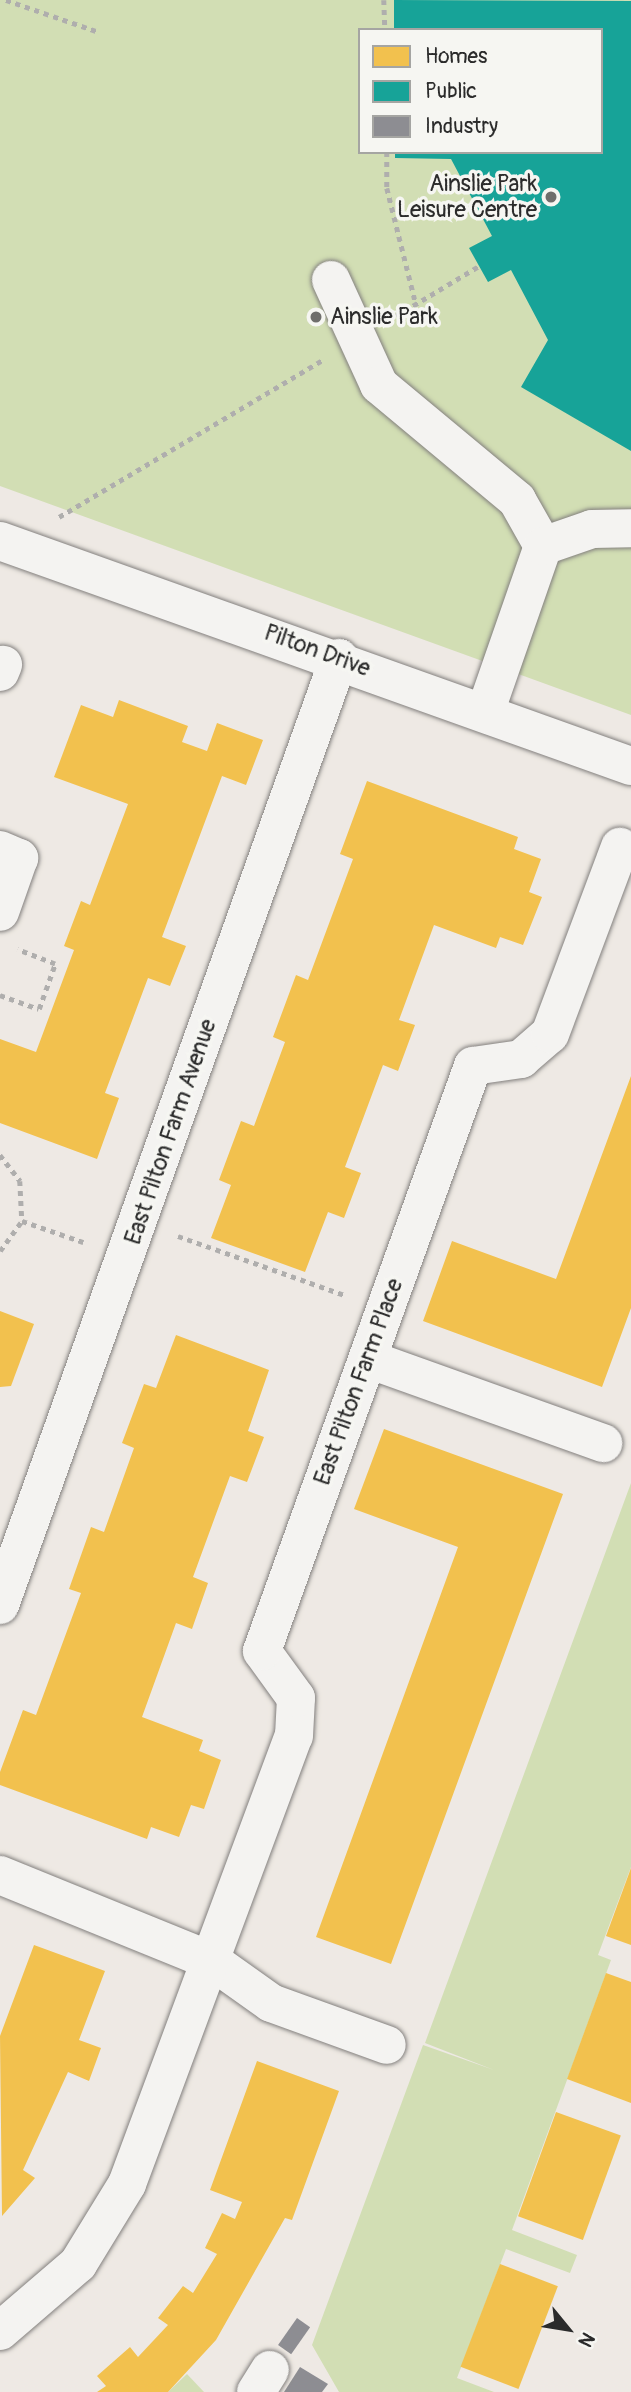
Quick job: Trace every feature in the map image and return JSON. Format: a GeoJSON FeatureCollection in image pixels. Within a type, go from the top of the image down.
{"type":"FeatureCollection","features":[{"type":"Feature","properties":{"kind":"street"},"geometry":{"type":"LineString","coordinates":[[331,280],[354,341],[379,385],[517,500],[543,546],[485,713]]}},
{"type":"Feature","properties":{"kind":"street"},"geometry":{"type":"LineString","coordinates":[[543,546],[592,529],[631,528]]}},
{"type":"Feature","properties":{"kind":"street","name":"Pilton Drive"},"geometry":{"type":"LineString","coordinates":[[6,543],[339,658],[631,766]]}},
{"type":"Feature","properties":{"kind":"street","name":"East Pilton Farm Avenue"},"geometry":{"type":"LineString","coordinates":[[0,1605],[127,1258],[339,658]]}},
{"type":"Feature","properties":{"kind":"street","name":"East Pilton Farm Place"},"geometry":{"type":"LineString","coordinates":[[212,1961],[294,1735],[296,1698],[262,1651],[473,1066],[521,1059],[550,1034],[620,847]]}},
{"type":"Feature","properties":{"kind":"street"},"geometry":{"type":"LineString","coordinates":[[0,850],[19,858],[6,929]]}},
{"type":"Feature","properties":{"kind":"street"},"geometry":{"type":"LineString","coordinates":[[368,1359],[603,1443]]}},
{"type":"Feature","properties":{"kind":"street"},"geometry":{"type":"LineString","coordinates":[[0,1875],[212,1961],[271,2003],[387,2045]]}},
{"type":"Feature","properties":{"kind":"street"},"geometry":{"type":"LineString","coordinates":[[0,2330],[61,2283],[117,2207],[212,1961]]}},
{"type":"Feature","properties":{"kind":"path"},"geometry":{"type":"LineString","coordinates":[[6,0],[99,33]]}},
{"type":"Feature","properties":{"kind":"path"},"geometry":{"type":"LineString","coordinates":[[384,0],[385,28]]}},
{"type":"Feature","properties":{"kind":"path"},"geometry":{"type":"LineString","coordinates":[[387,154],[387,188],[415,304]]}},
{"type":"Feature","properties":{"kind":"path"},"geometry":{"type":"LineString","coordinates":[[6,543],[479,267]]}},
{"type":"Feature","properties":{"kind":"path"},"geometry":{"type":"LineString","coordinates":[[0,995],[38,1009],[55,964],[6,929]]}},
{"type":"Feature","properties":{"kind":"path"},"geometry":{"type":"LineString","coordinates":[[0,1156],[20,1181],[22,1221],[0,1251]]}},
{"type":"Feature","properties":{"kind":"path"},"geometry":{"type":"LineString","coordinates":[[22,1221],[127,1258]]}},
{"type":"Feature","properties":{"kind":"path"},"geometry":{"type":"LineString","coordinates":[[139,1222],[385,1310]]}},
{"type":"Feature","properties":{"kind":"green space","name":"Ainslie Park"},"geometry":{"type":"Polygon","coordinates":[[[0,0],[631,0],[631,715],[0,486],[0,0]]]}},
{"type":"Feature","properties":{"kind":"green space"},"geometry":{"type":"Polygon","coordinates":[[[631,1483],[631,1867],[598,1955],[611,1960],[512,2230],[577,2255],[570,2273],[506,2249],[457,2378],[494,2392],[339,2392],[312,2345],[423,2045],[494,2070],[425,2043],[631,1483]]]}},
{"type":"Feature","properties":{"kind":"green space"},"geometry":{"type":"Polygon","coordinates":[[[187,2374],[204,2392],[168,2392],[187,2374]]]}},
{"type":"Feature","properties":{"kind":"building: Homes"},"geometry":{"type":"Polygon","coordinates":[[[119,700],[188,726],[182,742],[207,751],[217,723],[263,740],[246,785],[222,776],[162,937],[186,946],[170,986],[148,978],[105,1093],[119,1098],[97,1159],[0,1123],[0,1039],[36,1052],[74,950],[64,946],[81,901],[90,905],[128,804],[54,777],[81,705],[113,717],[119,700]]]}},
{"type":"Feature","properties":{"kind":"building: Homes"},"geometry":{"type":"Polygon","coordinates":[[[367,781],[518,837],[514,849],[541,859],[529,892],[542,897],[523,945],[500,937],[496,948],[434,925],[399,1020],[415,1025],[398,1071],[383,1065],[345,1167],[361,1173],[344,1218],[328,1212],[305,1272],[211,1238],[231,1185],[219,1180],[241,1121],[254,1126],[285,1042],[273,1037],[296,975],[308,980],[353,859],[340,854],[367,781]]]}},
{"type":"Feature","properties":{"kind":"building: Homes"},"geometry":{"type":"Polygon","coordinates":[[[631,1076],[631,1308],[602,1387],[423,1321],[452,1241],[556,1279],[631,1076]]]}},
{"type":"Feature","properties":{"kind":"building: Homes"},"geometry":{"type":"Polygon","coordinates":[[[0,1311],[34,1324],[11,1386],[0,1387],[0,1311]]]}},
{"type":"Feature","properties":{"kind":"building: Homes"},"geometry":{"type":"Polygon","coordinates":[[[176,1335],[269,1370],[248,1431],[264,1437],[247,1482],[230,1476],[193,1577],[208,1583],[192,1629],[176,1623],[142,1717],[203,1740],[199,1751],[221,1760],[204,1809],[191,1805],[179,1837],[151,1827],[147,1839],[0,1785],[0,1772],[23,1710],[36,1715],[81,1593],[69,1589],[91,1527],[104,1532],[134,1448],[122,1443],[144,1384],[156,1388],[176,1335]]]}},
{"type":"Feature","properties":{"kind":"building: Homes"},"geometry":{"type":"Polygon","coordinates":[[[384,1429],[563,1494],[391,1964],[316,1937],[458,1547],[354,1509],[384,1429]]]}},
{"type":"Feature","properties":{"kind":"building: Homes"},"geometry":{"type":"Polygon","coordinates":[[[631,1868],[631,1945],[606,1936],[631,1868]]]}},
{"type":"Feature","properties":{"kind":"building: Homes"},"geometry":{"type":"Polygon","coordinates":[[[34,1945],[105,1971],[79,2040],[101,2048],[89,2081],[68,2072],[23,2170],[35,2178],[2,2216],[0,2036],[34,1945]]]}},
{"type":"Feature","properties":{"kind":"building: Homes"},"geometry":{"type":"Polygon","coordinates":[[[606,1973],[631,1982],[631,2103],[567,2079],[606,1973]]]}},
{"type":"Feature","properties":{"kind":"building: Homes"},"geometry":{"type":"Polygon","coordinates":[[[257,2061],[339,2091],[292,2220],[285,2218],[216,2340],[168,2392],[97,2392],[106,2386],[97,2376],[130,2347],[138,2357],[168,2325],[158,2318],[183,2286],[193,2293],[217,2254],[205,2248],[222,2213],[235,2219],[242,2202],[210,2190],[257,2061]]]}},
{"type":"Feature","properties":{"kind":"building: Homes"},"geometry":{"type":"Polygon","coordinates":[[[556,2112],[621,2136],[583,2240],[518,2216],[556,2112]]]}},
{"type":"Feature","properties":{"kind":"building: Homes"},"geometry":{"type":"Polygon","coordinates":[[[500,2264],[558,2286],[518,2389],[461,2367],[500,2264]]]}},
{"type":"Feature","properties":{"kind":"building: Public","name":"Ainslie Park Leisure Centre"},"geometry":{"type":"Polygon","coordinates":[[[394,0],[631,1],[631,451],[521,387],[548,340],[511,270],[488,282],[469,248],[492,236],[451,159],[395,158],[395,154],[603,154],[603,28],[394,28],[394,0]]]}},
{"type":"Feature","properties":{"kind":"building: Industry"},"geometry":{"type":"Polygon","coordinates":[[[297,2318],[310,2327],[291,2354],[278,2345],[297,2318]]]}},
{"type":"Feature","properties":{"kind":"building: Industry"},"geometry":{"type":"Polygon","coordinates":[[[300,2367],[328,2384],[322,2392],[284,2392],[300,2367]]]}},
{"type":"Feature","properties":{"kind":"place","name":"Ainslie Park Leisure Centre"},"geometry":{"type":"Point","coordinates":[551,197]}},
{"type":"Feature","properties":{"kind":"place","name":"Ainslie Park"},"geometry":{"type":"Point","coordinates":[316,317]}}]}
